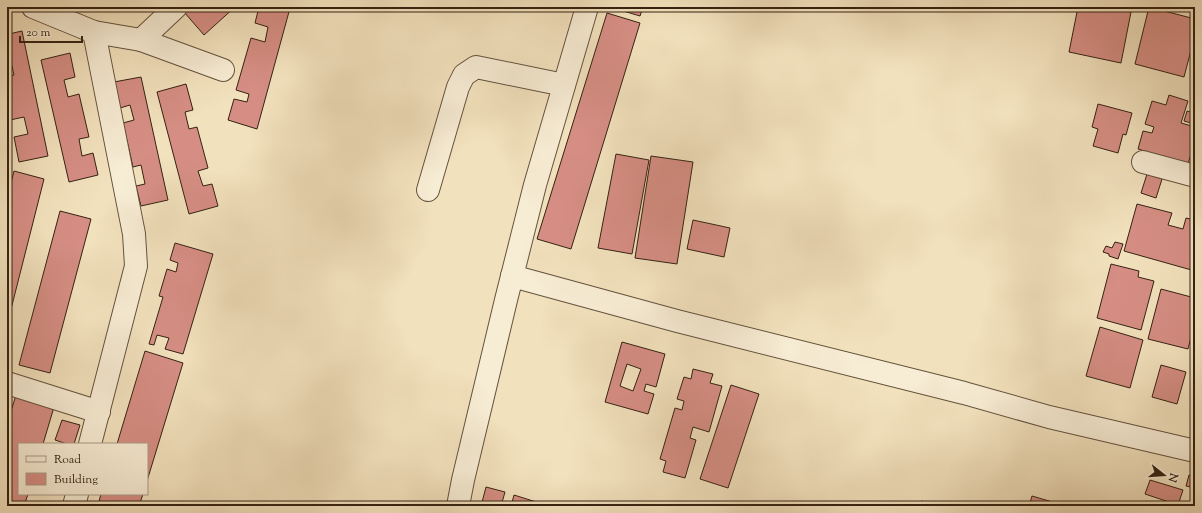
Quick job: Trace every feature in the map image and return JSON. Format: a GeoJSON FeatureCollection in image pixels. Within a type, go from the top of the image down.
{"type":"FeatureCollection","features":[{"type":"Feature","properties":{"kind":"street"},"geometry":{"type":"LineString","coordinates":[[141,40],[176,7]]}},
{"type":"Feature","properties":{"kind":"street"},"geometry":{"type":"LineString","coordinates":[[37,8],[94,32],[141,40],[223,70]]}},
{"type":"Feature","properties":{"kind":"street"},"geometry":{"type":"LineString","coordinates":[[458,506],[512,276],[535,185],[564,85],[583,8]]}},
{"type":"Feature","properties":{"kind":"street"},"geometry":{"type":"LineString","coordinates":[[90,443],[136,266],[134,234],[94,32]]}},
{"type":"Feature","properties":{"kind":"street"},"geometry":{"type":"LineString","coordinates":[[428,190],[458,87],[464,75],[476,67],[564,85]]}},
{"type":"Feature","properties":{"kind":"street"},"geometry":{"type":"LineString","coordinates":[[1143,162],[1195,176]]}},
{"type":"Feature","properties":{"kind":"street"},"geometry":{"type":"LineString","coordinates":[[512,276],[677,321],[964,392],[1049,417],[1195,451]]}},
{"type":"Feature","properties":{"kind":"street"},"geometry":{"type":"LineString","coordinates":[[7,383],[98,412]]}},
{"type":"Feature","properties":{"kind":"street"},"geometry":{"type":"LineString","coordinates":[[74,506],[77,495]]}},
{"type":"Feature","properties":{"kind":"building"},"geometry":{"type":"Polygon","coordinates":[[[189,7],[235,7],[204,35],[184,12],[189,7]]]}},
{"type":"Feature","properties":{"kind":"building"},"geometry":{"type":"Polygon","coordinates":[[[259,7],[290,8],[257,129],[228,120],[234,99],[247,102],[249,94],[236,90],[251,38],[265,42],[268,27],[255,23],[259,7]]]}},
{"type":"Feature","properties":{"kind":"building"},"geometry":{"type":"Polygon","coordinates":[[[610,7],[643,7],[640,16],[610,7]]]}},
{"type":"Feature","properties":{"kind":"building"},"geometry":{"type":"Polygon","coordinates":[[[1078,7],[1108,7],[1131,12],[1121,63],[1069,52],[1078,7]]]}},
{"type":"Feature","properties":{"kind":"building"},"geometry":{"type":"Polygon","coordinates":[[[1149,7],[1195,19],[1195,35],[1184,77],[1135,64],[1149,7]]]}},
{"type":"Feature","properties":{"kind":"building"},"geometry":{"type":"Polygon","coordinates":[[[607,13],[640,23],[571,249],[537,239],[607,13]]]}},
{"type":"Feature","properties":{"kind":"building"},"geometry":{"type":"Polygon","coordinates":[[[22,31],[48,156],[19,162],[14,137],[28,134],[24,117],[10,120],[7,105],[7,77],[14,75],[10,58],[7,59],[7,43],[11,42],[9,34],[22,31]]]}},
{"type":"Feature","properties":{"kind":"building"},"geometry":{"type":"Polygon","coordinates":[[[70,53],[75,77],[64,80],[68,97],[79,94],[89,137],[79,139],[82,156],[93,153],[98,175],[69,182],[41,60],[70,53]]]}},
{"type":"Feature","properties":{"kind":"building"},"geometry":{"type":"Polygon","coordinates":[[[141,77],[168,200],[141,206],[136,186],[145,184],[141,165],[133,167],[123,123],[134,120],[130,105],[120,108],[114,82],[141,77]]]}},
{"type":"Feature","properties":{"kind":"building"},"geometry":{"type":"Polygon","coordinates":[[[186,84],[193,110],[185,112],[189,129],[197,127],[208,168],[198,171],[203,186],[212,184],[218,206],[189,214],[157,92],[186,84]]]}},
{"type":"Feature","properties":{"kind":"building"},"geometry":{"type":"Polygon","coordinates":[[[1169,95],[1188,101],[1181,123],[1195,127],[1195,140],[1188,164],[1138,149],[1143,131],[1152,133],[1154,127],[1145,124],[1152,101],[1166,105],[1169,95]]]}},
{"type":"Feature","properties":{"kind":"building"},"geometry":{"type":"Polygon","coordinates":[[[1098,104],[1132,113],[1126,135],[1123,134],[1118,153],[1093,146],[1098,129],[1092,127],[1098,104]]]}},
{"type":"Feature","properties":{"kind":"building"},"geometry":{"type":"Polygon","coordinates":[[[1187,111],[1195,113],[1195,124],[1184,121],[1187,111]]]}},
{"type":"Feature","properties":{"kind":"building"},"geometry":{"type":"Polygon","coordinates":[[[616,154],[649,160],[632,254],[598,248],[616,154]]]}},
{"type":"Feature","properties":{"kind":"building"},"geometry":{"type":"Polygon","coordinates":[[[651,156],[693,162],[677,264],[635,258],[651,156]]]}},
{"type":"Feature","properties":{"kind":"building"},"geometry":{"type":"Polygon","coordinates":[[[14,171],[44,179],[7,325],[7,198],[14,171]]]}},
{"type":"Feature","properties":{"kind":"building"},"geometry":{"type":"Polygon","coordinates":[[[1147,174],[1162,179],[1156,198],[1141,193],[1147,174]]]}},
{"type":"Feature","properties":{"kind":"building"},"geometry":{"type":"Polygon","coordinates":[[[1137,204],[1172,213],[1168,225],[1183,229],[1186,218],[1195,220],[1195,271],[1124,251],[1137,204]]]}},
{"type":"Feature","properties":{"kind":"building"},"geometry":{"type":"Polygon","coordinates":[[[60,211],[91,219],[50,373],[19,365],[60,211]]]}},
{"type":"Feature","properties":{"kind":"building"},"geometry":{"type":"Polygon","coordinates":[[[693,220],[730,228],[724,257],[687,249],[693,220]]]}},
{"type":"Feature","properties":{"kind":"building"},"geometry":{"type":"Polygon","coordinates":[[[1115,242],[1123,244],[1118,259],[1103,252],[1106,246],[1112,248],[1115,242]]]}},
{"type":"Feature","properties":{"kind":"building"},"geometry":{"type":"Polygon","coordinates":[[[175,243],[213,254],[183,354],[165,349],[169,338],[157,335],[154,345],[149,344],[163,297],[159,296],[167,269],[176,272],[178,263],[170,260],[175,243]]]}},
{"type":"Feature","properties":{"kind":"building"},"geometry":{"type":"Polygon","coordinates":[[[1111,264],[1139,271],[1138,277],[1154,281],[1141,330],[1097,318],[1111,264]]]}},
{"type":"Feature","properties":{"kind":"building"},"geometry":{"type":"Polygon","coordinates":[[[1161,289],[1195,298],[1195,322],[1188,349],[1148,339],[1161,289]]]}},
{"type":"Feature","properties":{"kind":"building"},"geometry":{"type":"Polygon","coordinates":[[[1100,327],[1143,340],[1130,388],[1086,376],[1100,327]]]}},
{"type":"Feature","properties":{"kind":"building"},"geometry":{"type":"Polygon","coordinates":[[[622,342],[665,354],[656,387],[646,384],[644,391],[654,394],[648,414],[605,402],[622,342]],[[627,364],[620,386],[633,391],[641,369],[627,364]]]}},
{"type":"Feature","properties":{"kind":"building"},"geometry":{"type":"Polygon","coordinates":[[[145,351],[183,363],[148,478],[148,443],[117,443],[145,351]]]}},
{"type":"Feature","properties":{"kind":"building"},"geometry":{"type":"Polygon","coordinates":[[[1161,365],[1186,372],[1177,404],[1152,397],[1161,365]]]}},
{"type":"Feature","properties":{"kind":"building"},"geometry":{"type":"Polygon","coordinates":[[[693,369],[713,374],[710,383],[722,386],[709,432],[693,427],[690,438],[696,440],[685,478],[663,472],[666,461],[660,459],[675,408],[682,410],[684,401],[677,399],[684,377],[691,379],[693,369]]]}},
{"type":"Feature","properties":{"kind":"building"},"geometry":{"type":"Polygon","coordinates":[[[731,385],[759,394],[728,488],[700,479],[731,385]]]}},
{"type":"Feature","properties":{"kind":"building"},"geometry":{"type":"Polygon","coordinates":[[[16,395],[54,407],[43,443],[18,443],[18,495],[28,495],[24,506],[7,506],[7,424],[16,395]]]}},
{"type":"Feature","properties":{"kind":"building"},"geometry":{"type":"Polygon","coordinates":[[[62,420],[80,425],[74,443],[64,443],[55,440],[62,420]]]}},
{"type":"Feature","properties":{"kind":"building"},"geometry":{"type":"Polygon","coordinates":[[[1189,475],[1195,477],[1195,488],[1186,486],[1189,475]]]}},
{"type":"Feature","properties":{"kind":"building"},"geometry":{"type":"Polygon","coordinates":[[[1150,480],[1183,490],[1178,505],[1145,494],[1150,480]]]}},
{"type":"Feature","properties":{"kind":"building"},"geometry":{"type":"Polygon","coordinates":[[[486,487],[505,492],[501,506],[481,506],[486,487]]]}},
{"type":"Feature","properties":{"kind":"building"},"geometry":{"type":"Polygon","coordinates":[[[101,495],[143,495],[139,506],[98,505],[101,495]]]}},
{"type":"Feature","properties":{"kind":"building"},"geometry":{"type":"Polygon","coordinates":[[[514,495],[549,506],[511,506],[514,495]]]}},
{"type":"Feature","properties":{"kind":"building"},"geometry":{"type":"Polygon","coordinates":[[[1032,496],[1063,505],[1029,506],[1032,496]]]}},
{"type":"Feature","properties":{"kind":"building"},"geometry":{"type":"Polygon","coordinates":[[[921,501],[942,506],[920,506],[921,501]]]}}]}
